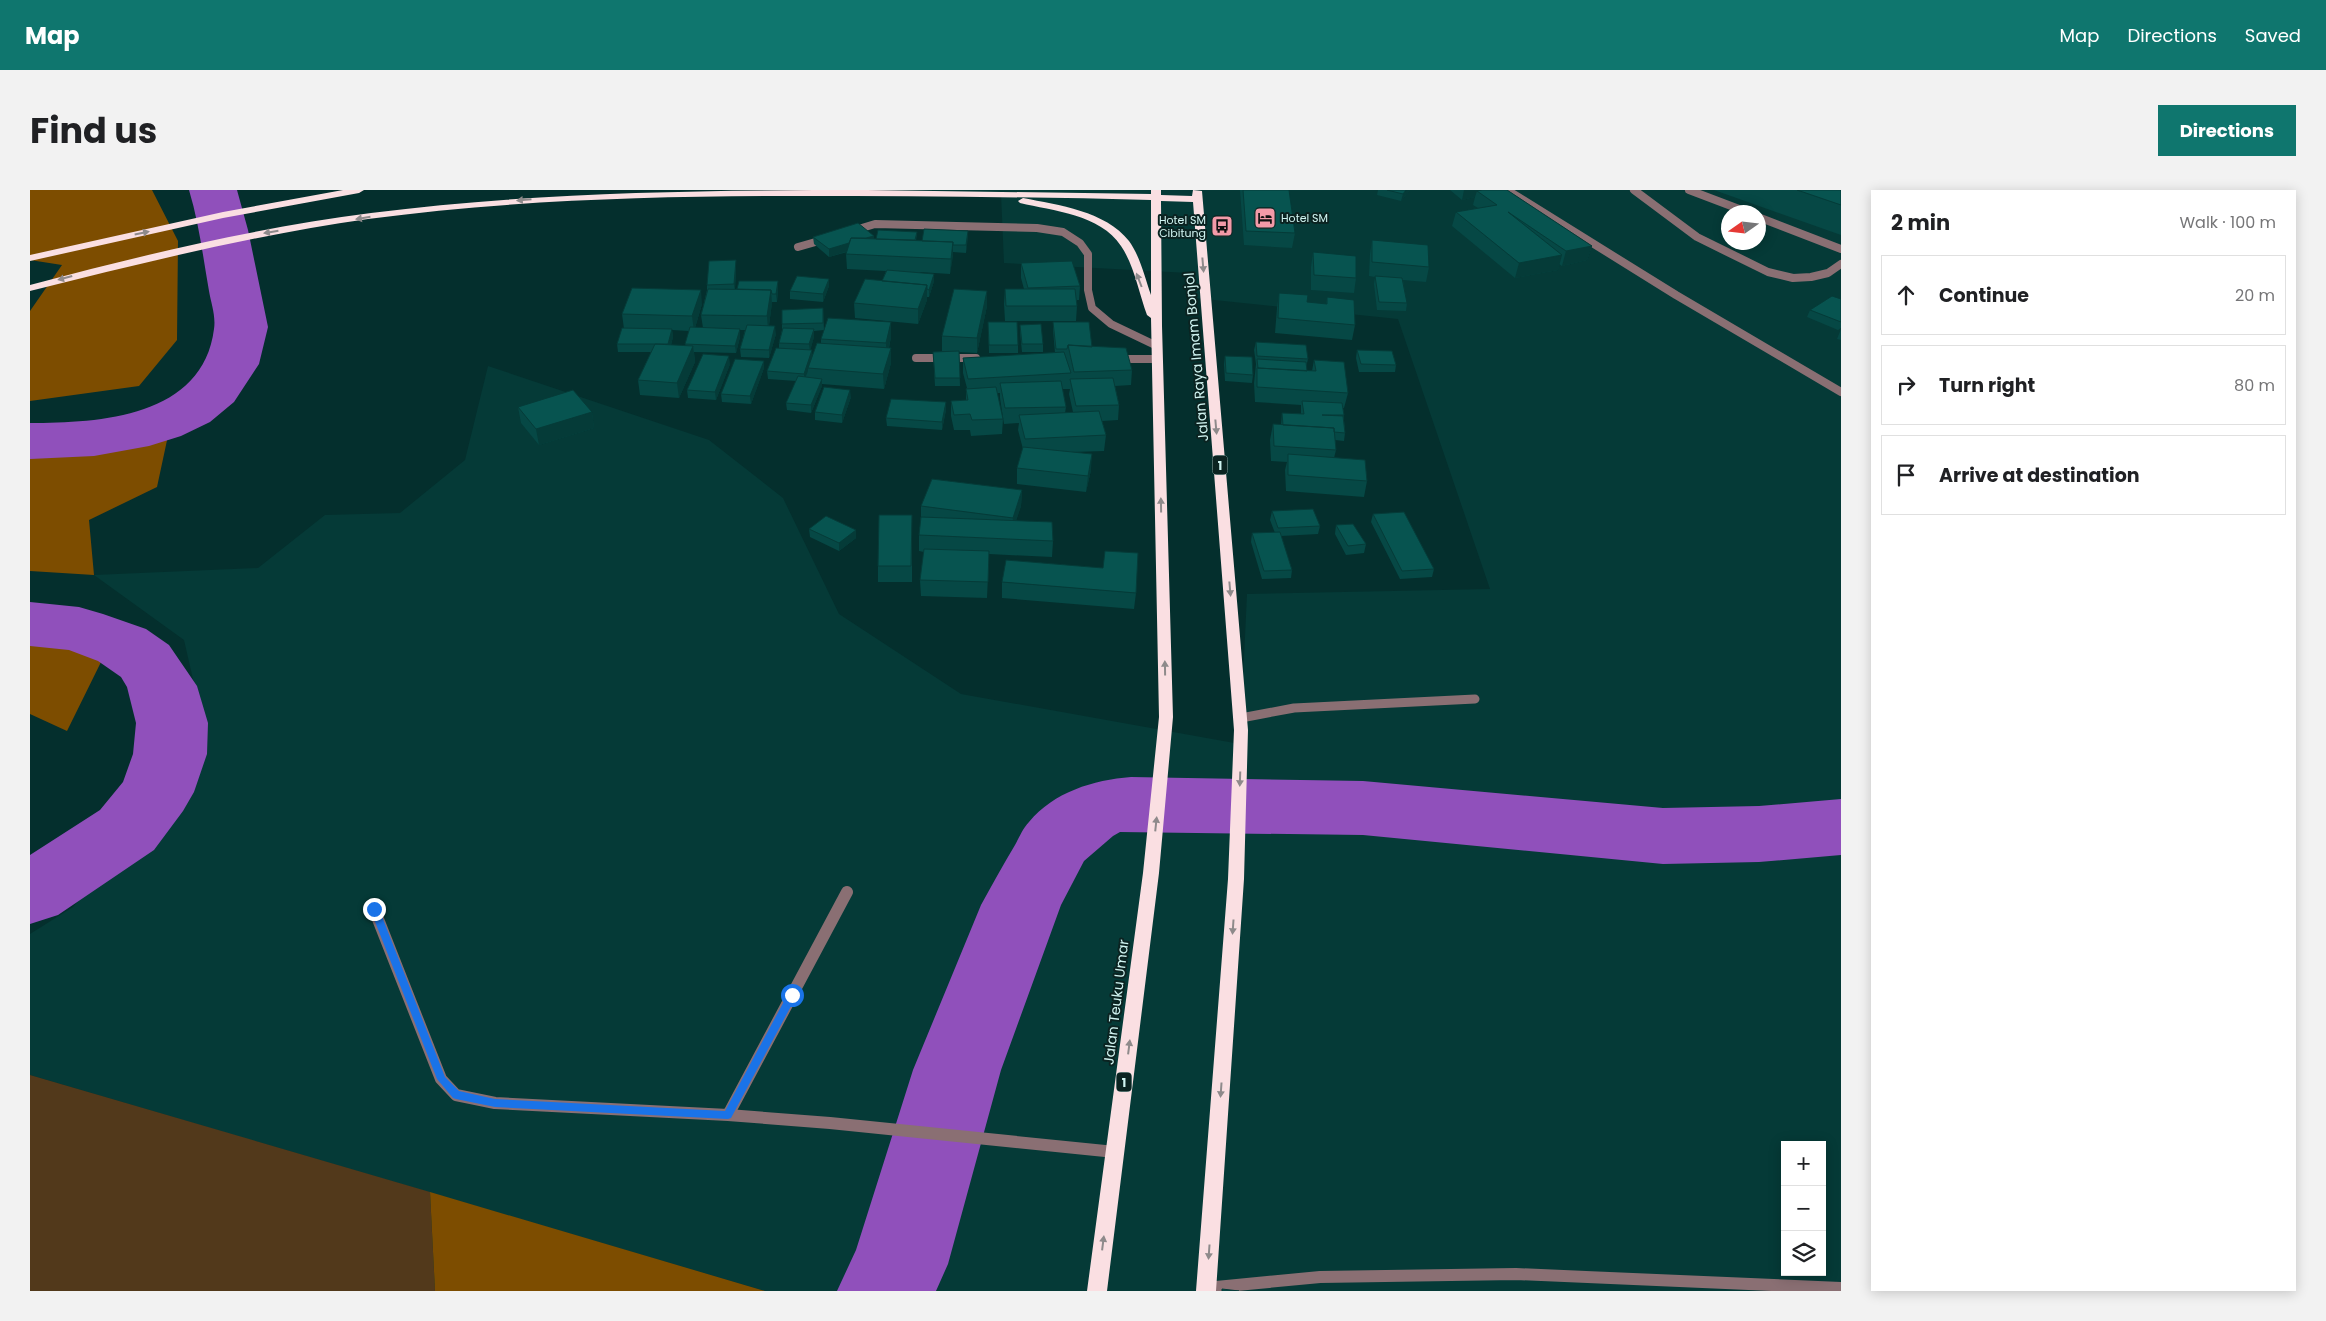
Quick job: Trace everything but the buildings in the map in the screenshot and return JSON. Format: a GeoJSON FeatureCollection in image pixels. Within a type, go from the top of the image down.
{"type":"FeatureCollection","features":[{"type":"Feature","properties":{"kind":"highway"},"geometry":{"type":"LineString","coordinates":[[30,258],[294,201],[359,190]]}},
{"type":"Feature","properties":{"kind":"highway"},"geometry":{"type":"LineString","coordinates":[[971,193],[1065,208],[1111,230],[1126,244],[1156,326]]}},
{"type":"Feature","properties":{"kind":"highway"},"geometry":{"type":"LineString","coordinates":[[30,288],[99,269],[229,239],[424,209],[599,195],[971,193],[1198,195]]}},
{"type":"Feature","properties":{"kind":"highway","name":"1"},"geometry":{"type":"LineString","coordinates":[[1156,194],[1157,353]]}},
{"type":"Feature","properties":{"kind":"highway","name":"Jalan Raya Imam Bonjol"},"geometry":{"type":"LineString","coordinates":[[1198,195],[1241,724]]}},
{"type":"Feature","properties":{"kind":"highway","name":"Jalan Teuku Umar"},"geometry":{"type":"LineString","coordinates":[[1097,1291],[1151,873],[1166,717],[1157,353]]}},
{"type":"Feature","properties":{"kind":"highway","name":"1"},"geometry":{"type":"LineString","coordinates":[[1206,1289],[1236,879],[1241,724]]}},
{"type":"Feature","properties":{"kind":"street"},"geometry":{"type":"LineString","coordinates":[[1506,190],[1684,300],[1841,392]]}},
{"type":"Feature","properties":{"kind":"street"},"geometry":{"type":"LineString","coordinates":[[1634,190],[1697,237],[1768,272],[1793,278],[1811,277],[1828,273],[1841,264]]}},
{"type":"Feature","properties":{"kind":"street"},"geometry":{"type":"LineString","coordinates":[[1689,190],[1729,205]]}},
{"type":"Feature","properties":{"kind":"street"},"geometry":{"type":"LineString","coordinates":[[1766,220],[1841,249]]}},
{"type":"Feature","properties":{"kind":"street"},"geometry":{"type":"LineString","coordinates":[[841,234],[875,224],[1037,228],[1062,232],[1080,243],[1088,254],[1088,290],[1092,308],[1112,324],[1157,353]]}},
{"type":"Feature","properties":{"kind":"street"},"geometry":{"type":"LineString","coordinates":[[798,247],[832,237]]}},
{"type":"Feature","properties":{"kind":"street"},"geometry":{"type":"LineString","coordinates":[[1109,359],[1157,353]]}},
{"type":"Feature","properties":{"kind":"street"},"geometry":{"type":"LineString","coordinates":[[916,358],[983,358]]}},
{"type":"Feature","properties":{"kind":"street"},"geometry":{"type":"LineString","coordinates":[[1241,724],[1294,708],[1476,699]]}},
{"type":"Feature","properties":{"kind":"street"},"geometry":{"type":"LineString","coordinates":[[728,1115],[848,892]]}},
{"type":"Feature","properties":{"kind":"street"},"geometry":{"type":"LineString","coordinates":[[374,909],[442,1079],[456,1095],[495,1103],[728,1115],[883,1128],[1002,1142],[1115,1152]]}},
{"type":"Feature","properties":{"kind":"street"},"geometry":{"type":"LineString","coordinates":[[1206,1289],[1320,1278],[1516,1274],[1841,1288]]}},
{"type":"Feature","properties":{"kind":"shaded area"},"geometry":{"type":"Polygon","coordinates":[[[30,190],[152,190],[178,241],[177,340],[139,386],[30,401],[30,311],[62,265],[30,260],[30,190]]]}},
{"type":"Feature","properties":{"kind":"shaded area"},"geometry":{"type":"Polygon","coordinates":[[[850,190],[1841,190],[1841,1291],[765,1291],[30,1075],[30,934],[73,907],[145,823],[198,701],[184,640],[94,575],[258,568],[325,515],[400,513],[465,460],[488,366],[709,440],[783,498],[839,614],[961,694],[1240,744],[1247,594],[1490,589],[1398,319],[1195,298],[1189,273],[1004,263],[1001,194],[850,190]]]}},
{"type":"Feature","properties":{"kind":"shaded area"},"geometry":{"type":"Polygon","coordinates":[[[169,431],[157,487],[89,520],[94,575],[30,571],[30,443],[48,443],[169,431]]]}},
{"type":"Feature","properties":{"kind":"shaded area"},"geometry":{"type":"Polygon","coordinates":[[[30,620],[69,629],[102,660],[67,731],[30,714],[30,620]]]}},
{"type":"Feature","properties":{"kind":"shaded area"},"geometry":{"type":"Polygon","coordinates":[[[30,1075],[430,1192],[435,1291],[30,1291],[30,1075]]]}},
{"type":"Feature","properties":{"kind":"shaded area"},"geometry":{"type":"Polygon","coordinates":[[[430,1192],[765,1291],[435,1291],[430,1192]]]}},
{"type":"Feature","properties":{"kind":"waterway"},"geometry":{"type":"LineString","coordinates":[[30,441],[94,439],[128,433],[160,424],[190,410],[214,390],[232,364],[241,331],[241,319],[224,230],[213,190]]}},
{"type":"Feature","properties":{"kind":"waterway"},"geometry":{"type":"LineString","coordinates":[[30,624],[79,629],[122,645],[145,661],[162,686],[172,723],[170,754],[157,792],[127,830],[30,894]]}},
{"type":"Feature","properties":{"kind":"waterway"},"geometry":{"type":"LineString","coordinates":[[886,1291],[900,1264],[957,1070],[1021,905],[1056,842],[1086,816],[1107,806],[1131,804],[1363,808],[1663,836],[1759,834],[1841,827]]}},
{"type":"Feature","properties":{"kind":"place","name":"Hotel SM"},"geometry":{"type":"Point","coordinates":[1265,218]}},
{"type":"Feature","properties":{"kind":"place","name":"Hotel SM Cibitung"},"geometry":{"type":"Point","coordinates":[1222,226]}},
{"type":"Feature","properties":{"kind":"route"},"geometry":{"type":"LineString","coordinates":[[374,909],[442,1079],[456,1095],[495,1103],[728,1115],[792,995]]}}]}
